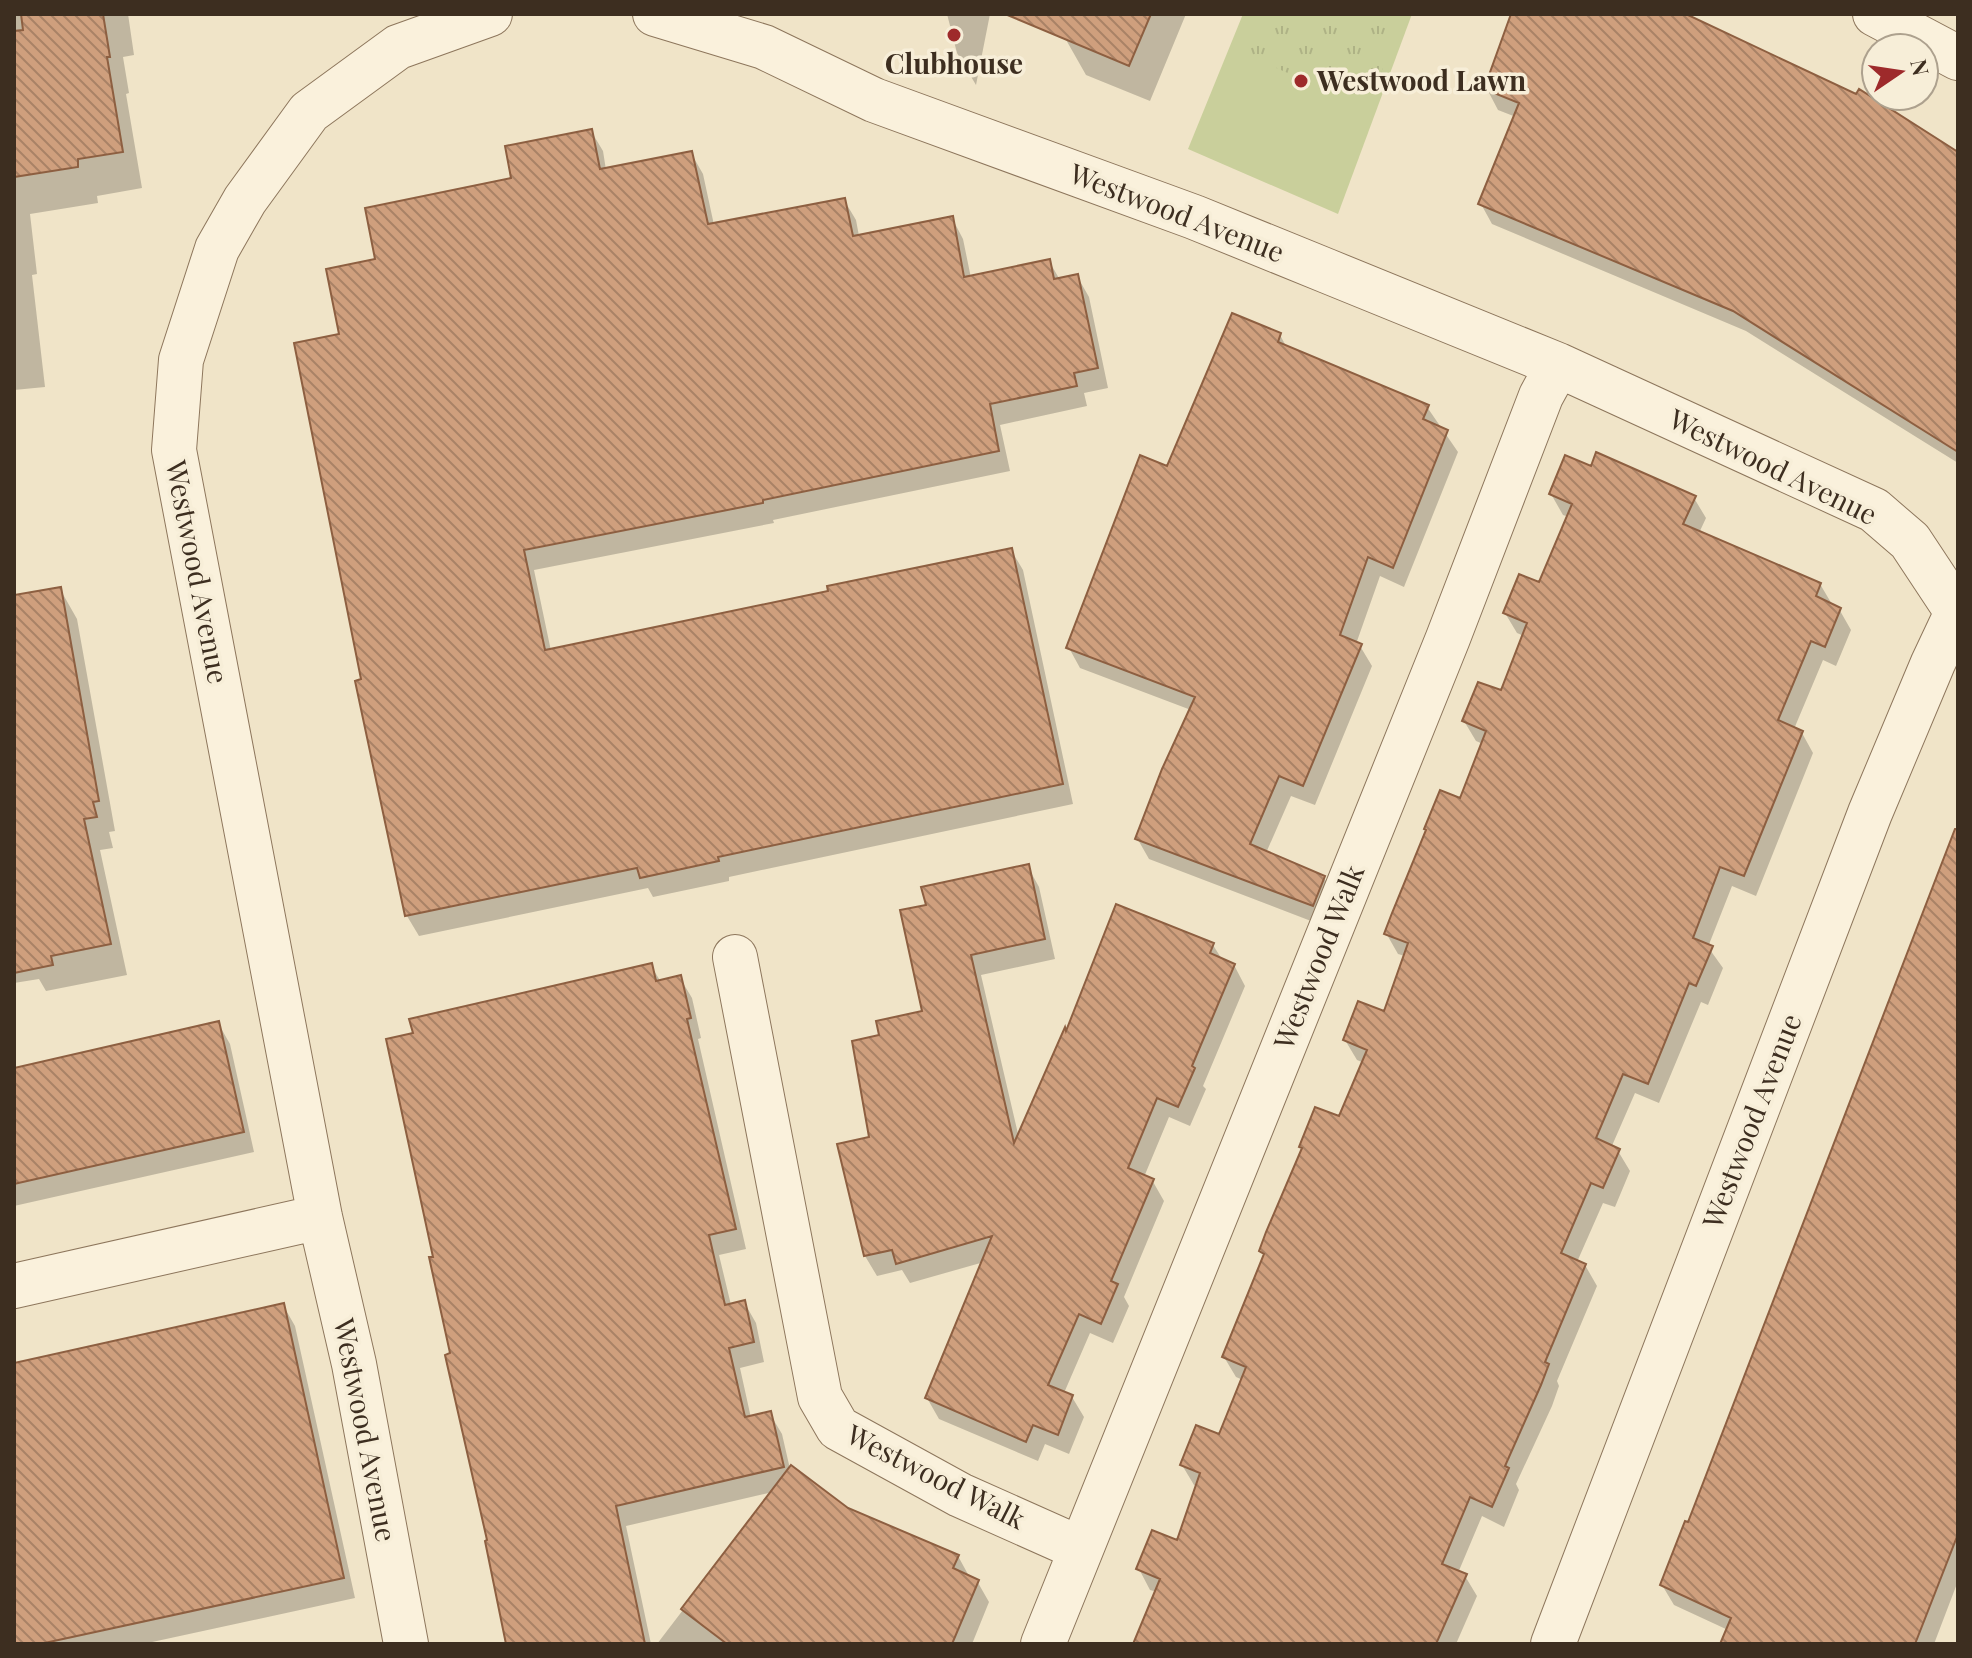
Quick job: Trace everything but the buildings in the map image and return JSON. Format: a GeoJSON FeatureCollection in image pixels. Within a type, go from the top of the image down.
{"type":"FeatureCollection","features":[{"type":"Feature","properties":{"kind":"street","name":"Westwood Avenue"},"geometry":{"type":"LineString","coordinates":[[406,1644],[354,1364],[320,1217],[174,450],[181,360],[217,249],[245,200],[309,112],[398,47],[490,14]]}},
{"type":"Feature","properties":{"kind":"street","name":"Westwood Avenue"},"geometry":{"type":"LineString","coordinates":[[655,14],[764,47],[874,100],[1194,217],[1558,365],[1874,510],[1910,541],[1958,612],[1933,663],[1870,813],[1553,1644]]}},
{"type":"Feature","properties":{"kind":"street"},"geometry":{"type":"LineString","coordinates":[[1875,14],[1958,58]]}},
{"type":"Feature","properties":{"kind":"street","name":"Westwood Walk"},"geometry":{"type":"LineString","coordinates":[[1043,1644],[1448,638],[1541,396],[1558,365]]}},
{"type":"Feature","properties":{"kind":"street","name":"Westwood Walk"},"geometry":{"type":"LineString","coordinates":[[735,957],[820,1397],[838,1428],[960,1495],[1081,1549]]}},
{"type":"Feature","properties":{"kind":"street"},"geometry":{"type":"LineString","coordinates":[[14,1286],[320,1217]]}},
{"type":"Feature","properties":{"kind":"green space","name":"Westwood Lawn"},"geometry":{"type":"Polygon","coordinates":[[[1243,14],[1412,14],[1338,214],[1188,149],[1243,14]]]}},
{"type":"Feature","properties":{"kind":"green space"},"geometry":{"type":"Polygon","coordinates":[[[1257,14],[1403,14],[1368,108],[1242,53],[1257,14]]]}},
{"type":"Feature","properties":{"kind":"place","name":"Clubhouse"},"geometry":{"type":"Point","coordinates":[954,35]}},
{"type":"Feature","properties":{"kind":"place","name":"Westwood Lawn"},"geometry":{"type":"Point","coordinates":[1301,81]}}]}
